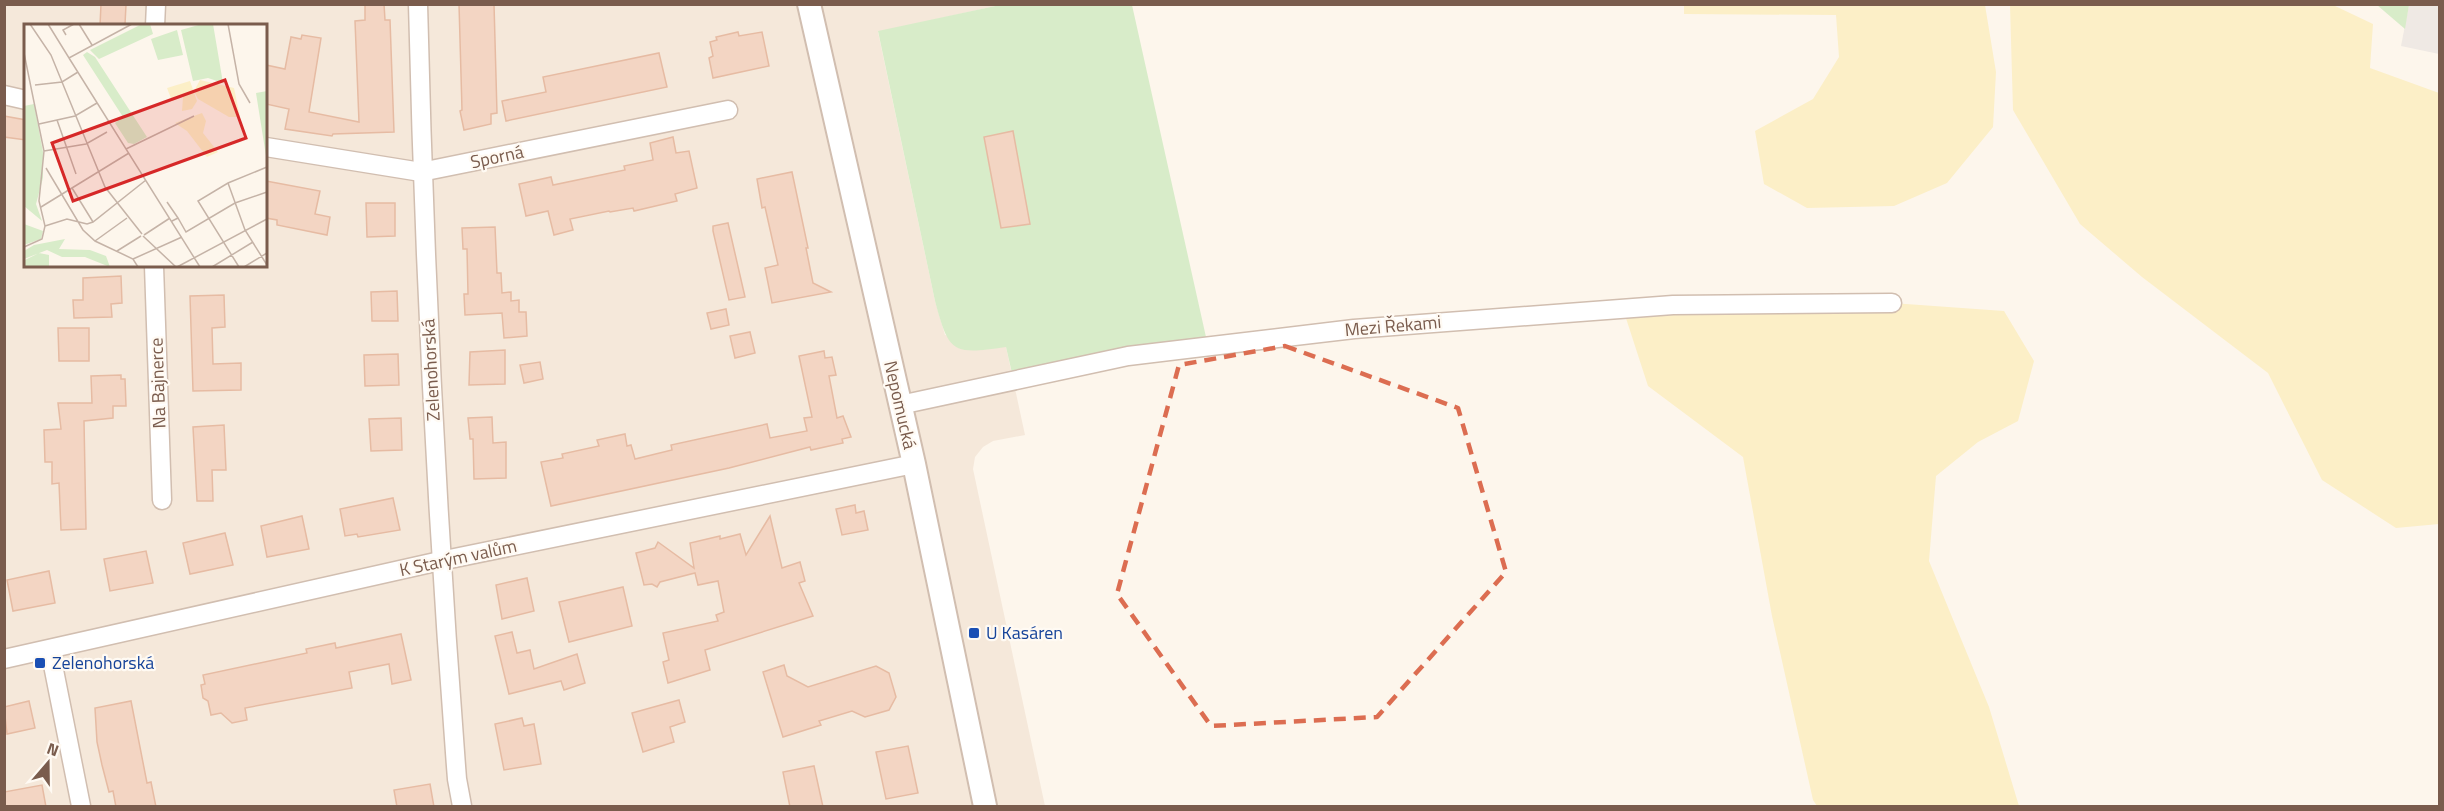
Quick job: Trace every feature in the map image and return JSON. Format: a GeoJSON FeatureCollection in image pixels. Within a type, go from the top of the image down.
{"type":"FeatureCollection","features":[{"type":"Feature","properties":{"kind":"street"},"geometry":{"type":"LineString","coordinates":[[155,24],[156,4]]}},
{"type":"Feature","properties":{"kind":"street","name":"Zelenohorská"},"geometry":{"type":"LineString","coordinates":[[418,4],[422,172],[440,561],[457,779],[462,807]]}},
{"type":"Feature","properties":{"kind":"street","name":"Nepomucká"},"geometry":{"type":"LineString","coordinates":[[809,4],[914,464],[985,807]]}},
{"type":"Feature","properties":{"kind":"street"},"geometry":{"type":"LineString","coordinates":[[4,95],[24,100]]}},
{"type":"Feature","properties":{"kind":"street","name":"Sporná"},"geometry":{"type":"LineString","coordinates":[[267,147],[422,172],[728,110]]}},
{"type":"Feature","properties":{"kind":"street","name":"Na Bajnerce"},"geometry":{"type":"LineString","coordinates":[[154,267],[162,500]]}},
{"type":"Feature","properties":{"kind":"street","name":"Mezi Řekami"},"geometry":{"type":"LineString","coordinates":[[900,405],[1128,356],[1354,329],[1673,305],[1892,303]]}},
{"type":"Feature","properties":{"kind":"street","name":"K Starým valům"},"geometry":{"type":"LineString","coordinates":[[4,659],[440,561],[914,464]]}},
{"type":"Feature","properties":{"kind":"street"},"geometry":{"type":"LineString","coordinates":[[50,650],[81,807]]}},
{"type":"Feature","properties":{"kind":"highlighted area"},"geometry":{"type":"Polygon","coordinates":[[[1285,346],[1458,408],[1506,572],[1377,717],[1211,726],[1117,594],[1179,365],[1285,346]]]}},
{"type":"Feature","properties":{"kind":"shaded area"},"geometry":{"type":"Polygon","coordinates":[[[5,5],[1000,5],[878,32],[935,301],[945,335],[1006,347],[1025,435],[993,441],[983,447],[975,457],[973,469],[1045,806],[5,806],[5,5]]]}},
{"type":"Feature","properties":{"kind":"shaded area"},"geometry":{"type":"Polygon","coordinates":[[[2409,5],[2439,5],[2439,54],[2401,46],[2409,5]]]}},
{"type":"Feature","properties":{"kind":"green space"},"geometry":{"type":"Polygon","coordinates":[[[1000,5],[1132,5],[1208,346],[1014,382],[1006,347],[963,350],[955,347],[949,341],[935,301],[878,31],[1000,5]]]}},
{"type":"Feature","properties":{"kind":"green space"},"geometry":{"type":"Polygon","coordinates":[[[2377,5],[2409,5],[2405,29],[2377,5]]]}},
{"type":"Feature","properties":{"kind":"sand"},"geometry":{"type":"Polygon","coordinates":[[[1684,4],[1985,5],[1996,72],[1993,127],[1947,183],[1894,206],[1807,208],[1764,184],[1755,131],[1813,99],[1839,57],[1836,15],[1684,14],[1684,4]]]}},
{"type":"Feature","properties":{"kind":"sand"},"geometry":{"type":"Polygon","coordinates":[[[2010,5],[2333,5],[2373,24],[2370,68],[2439,93],[2439,524],[2396,528],[2322,480],[2268,373],[2142,277],[2080,224],[2013,110],[2010,5]]]}},
{"type":"Feature","properties":{"kind":"sand"},"geometry":{"type":"Polygon","coordinates":[[[1892,303],[2004,311],[2034,361],[2018,421],[1978,442],[1936,476],[1929,561],[1989,707],[2019,806],[1817,806],[1813,800],[1772,616],[1743,457],[1648,386],[1623,309],[1892,303]]]}},
{"type":"Feature","properties":{"kind":"building"},"geometry":{"type":"Polygon","coordinates":[[[101,4],[126,5],[125,24],[100,24],[101,4]]]}},
{"type":"Feature","properties":{"kind":"building"},"geometry":{"type":"Polygon","coordinates":[[[365,4],[384,4],[385,20],[390,20],[394,132],[333,134],[332,136],[285,129],[289,109],[267,104],[267,65],[285,69],[291,37],[301,39],[302,35],[321,38],[309,112],[359,122],[355,21],[365,20],[365,4]]]}},
{"type":"Feature","properties":{"kind":"building"},"geometry":{"type":"Polygon","coordinates":[[[459,4],[494,4],[497,113],[491,114],[491,124],[464,130],[460,111],[462,110],[459,4]]]}},
{"type":"Feature","properties":{"kind":"building"},"geometry":{"type":"Polygon","coordinates":[[[738,32],[739,36],[762,32],[769,66],[713,78],[709,58],[713,56],[710,42],[717,40],[716,37],[738,32]]]}},
{"type":"Feature","properties":{"kind":"building"},"geometry":{"type":"Polygon","coordinates":[[[659,53],[667,87],[506,121],[502,101],[546,92],[543,77],[659,53]]]}},
{"type":"Feature","properties":{"kind":"building"},"geometry":{"type":"Polygon","coordinates":[[[4,116],[24,120],[24,140],[4,137],[4,116]]]}},
{"type":"Feature","properties":{"kind":"building"},"geometry":{"type":"Polygon","coordinates":[[[1013,131],[1030,224],[1001,228],[984,137],[1013,131]]]}},
{"type":"Feature","properties":{"kind":"building"},"geometry":{"type":"Polygon","coordinates":[[[673,137],[676,153],[689,151],[697,188],[675,194],[677,201],[634,211],[633,208],[609,211],[570,219],[573,230],[554,235],[548,211],[526,216],[519,184],[551,177],[553,185],[625,170],[624,166],[653,160],[650,143],[673,137]]]}},
{"type":"Feature","properties":{"kind":"building"},"geometry":{"type":"Polygon","coordinates":[[[792,172],[813,283],[831,292],[772,303],[765,268],[778,265],[765,207],[762,208],[757,179],[792,172]]]}},
{"type":"Feature","properties":{"kind":"building"},"geometry":{"type":"Polygon","coordinates":[[[267,181],[320,191],[315,214],[330,217],[327,235],[277,225],[277,220],[267,218],[267,181]]]}},
{"type":"Feature","properties":{"kind":"building"},"geometry":{"type":"Polygon","coordinates":[[[366,203],[395,203],[395,236],[367,237],[366,203]]]}},
{"type":"Feature","properties":{"kind":"building"},"geometry":{"type":"Polygon","coordinates":[[[728,223],[745,297],[729,300],[713,231],[713,226],[728,223]]]}},
{"type":"Feature","properties":{"kind":"building"},"geometry":{"type":"Polygon","coordinates":[[[495,227],[497,273],[501,273],[502,293],[511,292],[511,301],[519,300],[519,312],[526,312],[527,336],[504,338],[502,313],[465,315],[464,294],[468,294],[467,249],[463,249],[462,228],[495,227]]]}},
{"type":"Feature","properties":{"kind":"building"},"geometry":{"type":"Polygon","coordinates":[[[121,276],[122,303],[111,304],[112,317],[74,318],[73,300],[83,300],[83,278],[121,276]]]}},
{"type":"Feature","properties":{"kind":"building"},"geometry":{"type":"Polygon","coordinates":[[[397,291],[398,321],[372,321],[371,292],[397,291]]]}},
{"type":"Feature","properties":{"kind":"building"},"geometry":{"type":"Polygon","coordinates":[[[224,295],[225,327],[212,328],[213,364],[241,363],[241,390],[193,391],[190,296],[224,295]]]}},
{"type":"Feature","properties":{"kind":"building"},"geometry":{"type":"Polygon","coordinates":[[[726,309],[729,325],[711,329],[707,313],[726,309]]]}},
{"type":"Feature","properties":{"kind":"building"},"geometry":{"type":"Polygon","coordinates":[[[58,328],[89,328],[89,361],[59,361],[58,328]]]}},
{"type":"Feature","properties":{"kind":"building"},"geometry":{"type":"Polygon","coordinates":[[[750,332],[755,353],[735,358],[730,336],[750,332]]]}},
{"type":"Feature","properties":{"kind":"building"},"geometry":{"type":"Polygon","coordinates":[[[505,350],[505,384],[469,385],[470,352],[505,350]]]}},
{"type":"Feature","properties":{"kind":"building"},"geometry":{"type":"Polygon","coordinates":[[[824,351],[825,358],[832,357],[836,375],[829,376],[837,418],[843,416],[851,437],[842,439],[843,443],[811,450],[810,447],[729,468],[551,506],[541,462],[563,458],[562,454],[599,446],[597,440],[625,434],[627,446],[631,445],[635,459],[672,450],[671,445],[767,424],[770,438],[807,431],[804,418],[812,417],[799,356],[824,351]]]}},
{"type":"Feature","properties":{"kind":"building"},"geometry":{"type":"Polygon","coordinates":[[[398,354],[399,385],[365,386],[364,355],[398,354]]]}},
{"type":"Feature","properties":{"kind":"building"},"geometry":{"type":"Polygon","coordinates":[[[540,362],[543,379],[524,383],[520,365],[540,362]]]}},
{"type":"Feature","properties":{"kind":"building"},"geometry":{"type":"Polygon","coordinates":[[[121,375],[121,379],[125,379],[126,406],[113,406],[113,418],[84,421],[86,529],[61,530],[59,483],[52,484],[52,462],[45,462],[44,430],[61,429],[58,403],[92,403],[91,376],[121,375]]]}},
{"type":"Feature","properties":{"kind":"building"},"geometry":{"type":"Polygon","coordinates":[[[492,417],[493,443],[506,442],[506,478],[474,479],[473,439],[470,439],[468,418],[492,417]]]}},
{"type":"Feature","properties":{"kind":"building"},"geometry":{"type":"Polygon","coordinates":[[[401,418],[402,450],[371,451],[369,419],[401,418]]]}},
{"type":"Feature","properties":{"kind":"building"},"geometry":{"type":"Polygon","coordinates":[[[224,425],[226,470],[212,470],[213,501],[197,501],[193,427],[224,425]]]}},
{"type":"Feature","properties":{"kind":"building"},"geometry":{"type":"Polygon","coordinates":[[[393,498],[400,530],[358,537],[357,534],[345,536],[340,509],[393,498]]]}},
{"type":"Feature","properties":{"kind":"building"},"geometry":{"type":"Polygon","coordinates":[[[855,505],[856,513],[864,511],[868,530],[842,535],[836,509],[855,505]]]}},
{"type":"Feature","properties":{"kind":"building"},"geometry":{"type":"Polygon","coordinates":[[[302,516],[309,549],[267,557],[261,526],[302,516]]]}},
{"type":"Feature","properties":{"kind":"building"},"geometry":{"type":"Polygon","coordinates":[[[770,516],[782,568],[800,562],[805,581],[799,583],[813,616],[705,650],[710,670],[668,683],[663,662],[669,660],[663,633],[718,621],[716,615],[724,612],[718,581],[698,585],[695,573],[660,582],[657,587],[652,584],[644,585],[636,553],[655,548],[658,542],[694,568],[690,543],[740,534],[746,555],[770,516]]]}},
{"type":"Feature","properties":{"kind":"building"},"geometry":{"type":"Polygon","coordinates":[[[225,533],[233,565],[190,574],[183,543],[225,533]]]}},
{"type":"Feature","properties":{"kind":"building"},"geometry":{"type":"Polygon","coordinates":[[[146,551],[153,583],[110,591],[104,559],[146,551]]]}},
{"type":"Feature","properties":{"kind":"building"},"geometry":{"type":"Polygon","coordinates":[[[49,571],[55,603],[13,611],[7,580],[49,571]]]}},
{"type":"Feature","properties":{"kind":"building"},"geometry":{"type":"Polygon","coordinates":[[[527,578],[534,611],[502,619],[496,585],[527,578]]]}},
{"type":"Feature","properties":{"kind":"building"},"geometry":{"type":"Polygon","coordinates":[[[623,587],[632,626],[569,642],[559,602],[623,587]]]}},
{"type":"Feature","properties":{"kind":"building"},"geometry":{"type":"Polygon","coordinates":[[[512,632],[517,653],[530,650],[534,669],[577,654],[585,683],[564,690],[561,681],[509,694],[495,636],[512,632]]]}},
{"type":"Feature","properties":{"kind":"building"},"geometry":{"type":"Polygon","coordinates":[[[401,634],[411,680],[392,684],[389,664],[349,672],[352,688],[245,708],[247,720],[232,723],[221,713],[211,715],[208,701],[203,698],[201,685],[205,684],[203,675],[307,653],[306,649],[335,643],[336,648],[401,634]]]}},
{"type":"Feature","properties":{"kind":"building"},"geometry":{"type":"Polygon","coordinates":[[[784,665],[787,676],[808,687],[876,666],[889,673],[896,697],[889,710],[865,717],[852,711],[819,721],[821,725],[783,737],[763,672],[784,665]]]}},
{"type":"Feature","properties":{"kind":"building"},"geometry":{"type":"Polygon","coordinates":[[[679,700],[685,722],[670,727],[674,742],[643,752],[632,713],[679,700]]]}},
{"type":"Feature","properties":{"kind":"building"},"geometry":{"type":"Polygon","coordinates":[[[29,701],[35,728],[7,734],[4,707],[29,701]]]}},
{"type":"Feature","properties":{"kind":"building"},"geometry":{"type":"Polygon","coordinates":[[[131,701],[147,783],[151,782],[156,807],[116,807],[113,791],[109,792],[102,765],[97,742],[95,708],[131,701]]]}},
{"type":"Feature","properties":{"kind":"building"},"geometry":{"type":"Polygon","coordinates":[[[522,718],[524,726],[534,724],[541,764],[504,770],[495,724],[522,718]]]}},
{"type":"Feature","properties":{"kind":"building"},"geometry":{"type":"Polygon","coordinates":[[[908,746],[918,793],[886,799],[876,752],[908,746]]]}},
{"type":"Feature","properties":{"kind":"building"},"geometry":{"type":"Polygon","coordinates":[[[814,766],[823,807],[790,807],[783,772],[814,766]]]}},
{"type":"Feature","properties":{"kind":"building"},"geometry":{"type":"Polygon","coordinates":[[[430,784],[434,807],[397,807],[394,790],[430,784]]]}},
{"type":"Feature","properties":{"kind":"building"},"geometry":{"type":"Polygon","coordinates":[[[42,785],[46,807],[4,807],[4,792],[42,785]]]}},
{"type":"Feature","properties":{"kind":"place","name":"U Kasáren"},"geometry":{"type":"Point","coordinates":[974,633]}},
{"type":"Feature","properties":{"kind":"place","name":"Zelenohorská"},"geometry":{"type":"Point","coordinates":[40,663]}}]}
